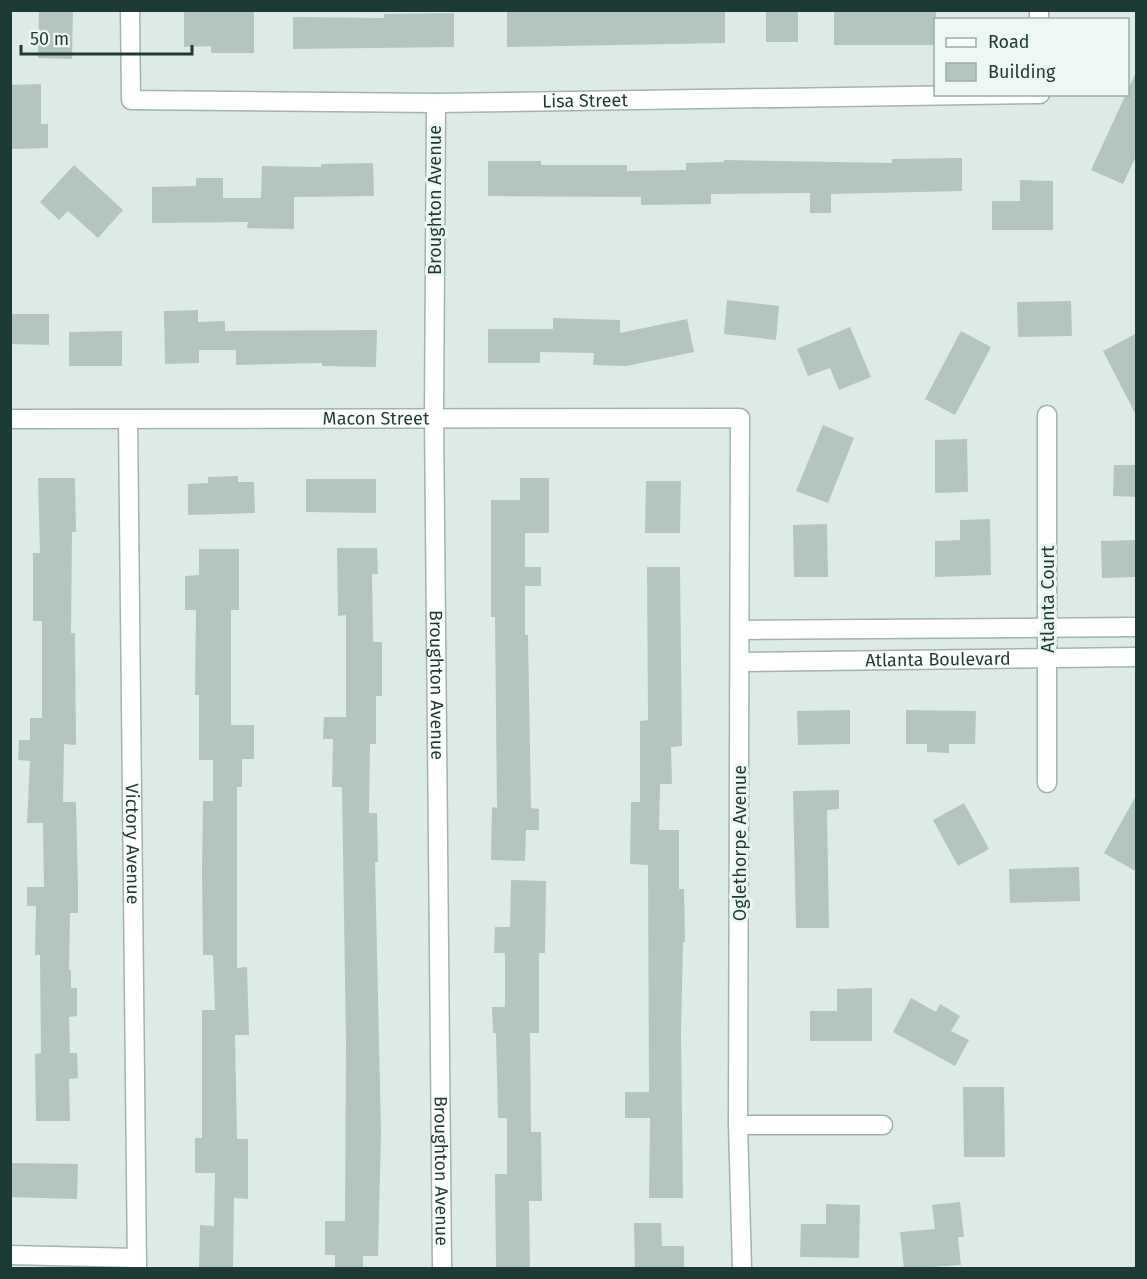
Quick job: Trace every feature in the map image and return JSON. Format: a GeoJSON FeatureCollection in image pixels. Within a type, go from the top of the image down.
{"type":"FeatureCollection","features":[{"type":"Feature","properties":{"kind":"street","name":"Lisa Street"},"geometry":{"type":"LineString","coordinates":[[130,10],[131,100],[436,103],[964,96]]}},
{"type":"Feature","properties":{"kind":"street","name":"Broughton Avenue"},"geometry":{"type":"LineString","coordinates":[[436,103],[434,417],[442,1269]]}},
{"type":"Feature","properties":{"kind":"street","name":"Atlanta Court"},"geometry":{"type":"LineString","coordinates":[[1047,416],[1049,628],[1047,783]]}},
{"type":"Feature","properties":{"kind":"street","name":"Macon Street"},"geometry":{"type":"LineString","coordinates":[[10,419],[740,418]]}},
{"type":"Feature","properties":{"kind":"street","name":"Oglethorpe Avenue"},"geometry":{"type":"LineString","coordinates":[[740,418],[738,1125],[742,1269]]}},
{"type":"Feature","properties":{"kind":"street","name":"Victory Avenue"},"geometry":{"type":"LineString","coordinates":[[128,420],[137,1263]]}},
{"type":"Feature","properties":{"kind":"street","name":"Atlanta Boulevard"},"geometry":{"type":"LineString","coordinates":[[741,630],[1137,627]]}},
{"type":"Feature","properties":{"kind":"street","name":"Atlanta Boulevard"},"geometry":{"type":"LineString","coordinates":[[740,662],[1137,657]]}},
{"type":"Feature","properties":{"kind":"street"},"geometry":{"type":"LineString","coordinates":[[738,1125],[883,1125]]}},
{"type":"Feature","properties":{"kind":"street"},"geometry":{"type":"LineString","coordinates":[[10,1255],[137,1263]]}},
{"type":"Feature","properties":{"kind":"building"},"geometry":{"type":"Polygon","coordinates":[[[39,10],[73,10],[72,59],[38,58],[39,10]]]}},
{"type":"Feature","properties":{"kind":"building"},"geometry":{"type":"Polygon","coordinates":[[[507,10],[725,10],[725,43],[507,47],[507,10]]]}},
{"type":"Feature","properties":{"kind":"building"},"geometry":{"type":"Polygon","coordinates":[[[766,10],[798,10],[798,42],[766,42],[766,10]]]}},
{"type":"Feature","properties":{"kind":"building"},"geometry":{"type":"Polygon","coordinates":[[[834,10],[936,11],[934,45],[834,45],[834,10]]]}},
{"type":"Feature","properties":{"kind":"building"},"geometry":{"type":"Polygon","coordinates":[[[254,11],[254,53],[211,53],[211,46],[184,47],[184,12],[254,11]]]}},
{"type":"Feature","properties":{"kind":"building"},"geometry":{"type":"Polygon","coordinates":[[[454,13],[454,47],[293,49],[293,17],[384,18],[384,14],[454,13]]]}},
{"type":"Feature","properties":{"kind":"building"},"geometry":{"type":"Polygon","coordinates":[[[1137,70],[1137,154],[1123,184],[1091,170],[1125,96],[1129,96],[1129,87],[1137,70]]]}},
{"type":"Feature","properties":{"kind":"building"},"geometry":{"type":"Polygon","coordinates":[[[41,84],[41,124],[48,124],[48,148],[10,149],[10,85],[41,84]]]}},
{"type":"Feature","properties":{"kind":"building"},"geometry":{"type":"Polygon","coordinates":[[[962,158],[962,191],[831,194],[831,213],[810,213],[810,193],[711,194],[711,204],[641,205],[641,197],[488,196],[488,161],[541,161],[541,165],[627,165],[627,171],[686,170],[686,163],[724,162],[724,160],[892,163],[892,159],[962,158]]]}},
{"type":"Feature","properties":{"kind":"building"},"geometry":{"type":"Polygon","coordinates":[[[373,163],[374,196],[294,197],[294,229],[247,228],[248,222],[152,223],[152,187],[196,186],[196,178],[223,178],[223,198],[261,198],[262,166],[321,167],[321,164],[373,163]]]}},
{"type":"Feature","properties":{"kind":"building"},"geometry":{"type":"Polygon","coordinates":[[[74,165],[123,210],[98,238],[68,211],[59,220],[40,202],[74,165]]]}},
{"type":"Feature","properties":{"kind":"building"},"geometry":{"type":"Polygon","coordinates":[[[1020,180],[1053,181],[1053,230],[992,230],[992,201],[1020,201],[1020,180]]]}},
{"type":"Feature","properties":{"kind":"building"},"geometry":{"type":"Polygon","coordinates":[[[727,300],[779,306],[776,340],[724,334],[727,300]]]}},
{"type":"Feature","properties":{"kind":"building"},"geometry":{"type":"Polygon","coordinates":[[[1071,301],[1072,336],[1018,337],[1017,302],[1071,301]]]}},
{"type":"Feature","properties":{"kind":"building"},"geometry":{"type":"Polygon","coordinates":[[[198,310],[198,322],[225,321],[225,331],[377,330],[376,367],[322,366],[322,363],[236,365],[236,350],[199,350],[199,363],[165,364],[164,311],[198,310]]]}},
{"type":"Feature","properties":{"kind":"building"},"geometry":{"type":"Polygon","coordinates":[[[10,314],[49,314],[49,345],[10,344],[10,314]]]}},
{"type":"Feature","properties":{"kind":"building"},"geometry":{"type":"Polygon","coordinates":[[[553,318],[620,320],[620,333],[687,319],[694,352],[626,366],[593,365],[594,353],[540,352],[540,363],[488,363],[488,329],[553,329],[553,318]]]}},
{"type":"Feature","properties":{"kind":"building"},"geometry":{"type":"Polygon","coordinates":[[[850,327],[871,377],[839,390],[830,368],[808,376],[797,349],[850,327]]]}},
{"type":"Feature","properties":{"kind":"building"},"geometry":{"type":"Polygon","coordinates":[[[122,331],[122,366],[69,366],[69,332],[122,331]]]}},
{"type":"Feature","properties":{"kind":"building"},"geometry":{"type":"Polygon","coordinates":[[[961,331],[991,347],[955,415],[925,399],[961,331]]]}},
{"type":"Feature","properties":{"kind":"building"},"geometry":{"type":"Polygon","coordinates":[[[1137,333],[1137,417],[1103,351],[1137,333]]]}},
{"type":"Feature","properties":{"kind":"building"},"geometry":{"type":"Polygon","coordinates":[[[823,425],[854,438],[828,503],[796,491],[823,425]]]}},
{"type":"Feature","properties":{"kind":"building"},"geometry":{"type":"Polygon","coordinates":[[[967,439],[968,492],[935,493],[935,440],[967,439]]]}},
{"type":"Feature","properties":{"kind":"building"},"geometry":{"type":"Polygon","coordinates":[[[1114,465],[1137,465],[1137,497],[1113,496],[1114,465]]]}},
{"type":"Feature","properties":{"kind":"building"},"geometry":{"type":"Polygon","coordinates":[[[238,476],[238,482],[254,482],[255,513],[188,515],[188,484],[208,483],[208,477],[238,476]]]}},
{"type":"Feature","properties":{"kind":"building"},"geometry":{"type":"Polygon","coordinates":[[[38,478],[75,478],[76,532],[72,532],[71,633],[75,633],[76,745],[64,744],[63,802],[76,802],[78,888],[78,913],[70,913],[69,970],[71,970],[71,988],[77,988],[77,1016],[69,1017],[70,1053],[77,1053],[78,1078],[69,1079],[70,1121],[36,1121],[35,1054],[41,1053],[40,955],[35,955],[36,906],[27,906],[27,887],[44,887],[43,823],[27,823],[30,761],[18,760],[19,740],[30,740],[30,718],[42,718],[42,621],[33,621],[33,553],[40,553],[38,478]]]}},
{"type":"Feature","properties":{"kind":"building"},"geometry":{"type":"Polygon","coordinates":[[[520,478],[549,478],[549,533],[525,533],[525,567],[541,567],[541,586],[525,586],[531,808],[539,809],[539,830],[526,830],[525,861],[491,860],[492,807],[497,808],[495,617],[491,617],[491,500],[520,500],[520,478]]]}},
{"type":"Feature","properties":{"kind":"building"},"geometry":{"type":"Polygon","coordinates":[[[306,479],[376,479],[376,513],[306,512],[306,479]]]}},
{"type":"Feature","properties":{"kind":"building"},"geometry":{"type":"Polygon","coordinates":[[[646,481],[681,481],[680,533],[645,533],[646,481]]]}},
{"type":"Feature","properties":{"kind":"building"},"geometry":{"type":"Polygon","coordinates":[[[990,519],[991,575],[935,577],[935,541],[960,540],[960,520],[990,519]]]}},
{"type":"Feature","properties":{"kind":"building"},"geometry":{"type":"Polygon","coordinates":[[[827,524],[828,577],[794,577],[793,525],[827,524]]]}},
{"type":"Feature","properties":{"kind":"building"},"geometry":{"type":"Polygon","coordinates":[[[1137,540],[1137,577],[1102,578],[1101,541],[1137,540]]]}},
{"type":"Feature","properties":{"kind":"building"},"geometry":{"type":"Polygon","coordinates":[[[337,548],[377,548],[378,574],[372,574],[373,642],[382,642],[382,696],[376,696],[376,744],[370,744],[369,813],[377,813],[378,862],[375,862],[381,1133],[378,1256],[363,1256],[363,1269],[335,1269],[335,1255],[325,1255],[325,1221],[345,1221],[346,1043],[342,787],[332,787],[333,739],[323,739],[324,717],[346,717],[346,615],[338,616],[337,548]]]}},
{"type":"Feature","properties":{"kind":"building"},"geometry":{"type":"Polygon","coordinates":[[[199,549],[239,549],[239,610],[231,610],[231,725],[254,725],[254,759],[242,759],[242,787],[237,787],[237,968],[247,967],[249,1035],[235,1035],[237,1139],[248,1139],[248,1199],[234,1198],[233,1269],[199,1269],[200,1225],[214,1226],[215,1173],[195,1173],[195,1138],[202,1138],[202,1010],[215,1010],[213,955],[203,955],[202,871],[203,801],[213,801],[213,760],[199,760],[199,695],[195,695],[196,610],[185,610],[185,576],[199,575],[199,549]]]}},
{"type":"Feature","properties":{"kind":"building"},"geometry":{"type":"Polygon","coordinates":[[[647,567],[680,567],[682,746],[671,747],[672,784],[660,784],[659,830],[679,830],[679,889],[684,889],[685,942],[683,942],[681,1034],[683,1198],[649,1198],[650,1118],[625,1118],[625,1092],[649,1092],[648,865],[630,864],[631,802],[640,802],[640,721],[648,720],[647,567]]]}},
{"type":"Feature","properties":{"kind":"building"},"geometry":{"type":"Polygon","coordinates":[[[850,710],[850,744],[798,745],[797,711],[850,710]]]}},
{"type":"Feature","properties":{"kind":"building"},"geometry":{"type":"Polygon","coordinates":[[[906,710],[976,711],[975,744],[949,744],[949,753],[927,752],[927,744],[906,744],[906,710]]]}},
{"type":"Feature","properties":{"kind":"building"},"geometry":{"type":"Polygon","coordinates":[[[839,790],[839,809],[827,810],[829,928],[796,928],[793,791],[839,790]]]}},
{"type":"Feature","properties":{"kind":"building"},"geometry":{"type":"Polygon","coordinates":[[[1137,794],[1137,872],[1104,853],[1137,794]]]}},
{"type":"Feature","properties":{"kind":"building"},"geometry":{"type":"Polygon","coordinates":[[[964,803],[989,849],[958,866],[933,820],[964,803]]]}},
{"type":"Feature","properties":{"kind":"building"},"geometry":{"type":"Polygon","coordinates":[[[1079,867],[1080,901],[1010,903],[1009,869],[1079,867]]]}},
{"type":"Feature","properties":{"kind":"building"},"geometry":{"type":"Polygon","coordinates":[[[511,880],[546,881],[545,953],[539,953],[539,1033],[530,1033],[531,1132],[541,1132],[542,1201],[529,1201],[530,1269],[496,1269],[495,1174],[507,1174],[507,1118],[498,1118],[496,1033],[493,1033],[492,1007],[505,1007],[505,953],[494,953],[495,927],[510,927],[511,880]]]}},
{"type":"Feature","properties":{"kind":"building"},"geometry":{"type":"Polygon","coordinates":[[[872,988],[872,1041],[810,1041],[810,1011],[837,1011],[837,989],[872,988]]]}},
{"type":"Feature","properties":{"kind":"building"},"geometry":{"type":"Polygon","coordinates":[[[911,998],[936,1012],[940,1004],[960,1016],[951,1031],[969,1040],[955,1066],[893,1032],[911,998]]]}},
{"type":"Feature","properties":{"kind":"building"},"geometry":{"type":"Polygon","coordinates":[[[963,1087],[1004,1087],[1005,1157],[964,1157],[963,1087]]]}},
{"type":"Feature","properties":{"kind":"building"},"geometry":{"type":"Polygon","coordinates":[[[10,1163],[78,1164],[77,1199],[10,1197],[10,1163]]]}},
{"type":"Feature","properties":{"kind":"building"},"geometry":{"type":"Polygon","coordinates":[[[960,1202],[964,1237],[958,1237],[961,1265],[904,1269],[900,1232],[935,1229],[932,1205],[960,1202]]]}},
{"type":"Feature","properties":{"kind":"building"},"geometry":{"type":"Polygon","coordinates":[[[826,1204],[860,1205],[859,1258],[800,1257],[801,1224],[826,1224],[826,1204]]]}},
{"type":"Feature","properties":{"kind":"building"},"geometry":{"type":"Polygon","coordinates":[[[634,1223],[661,1223],[662,1246],[684,1246],[684,1269],[635,1269],[634,1223]]]}}]}
